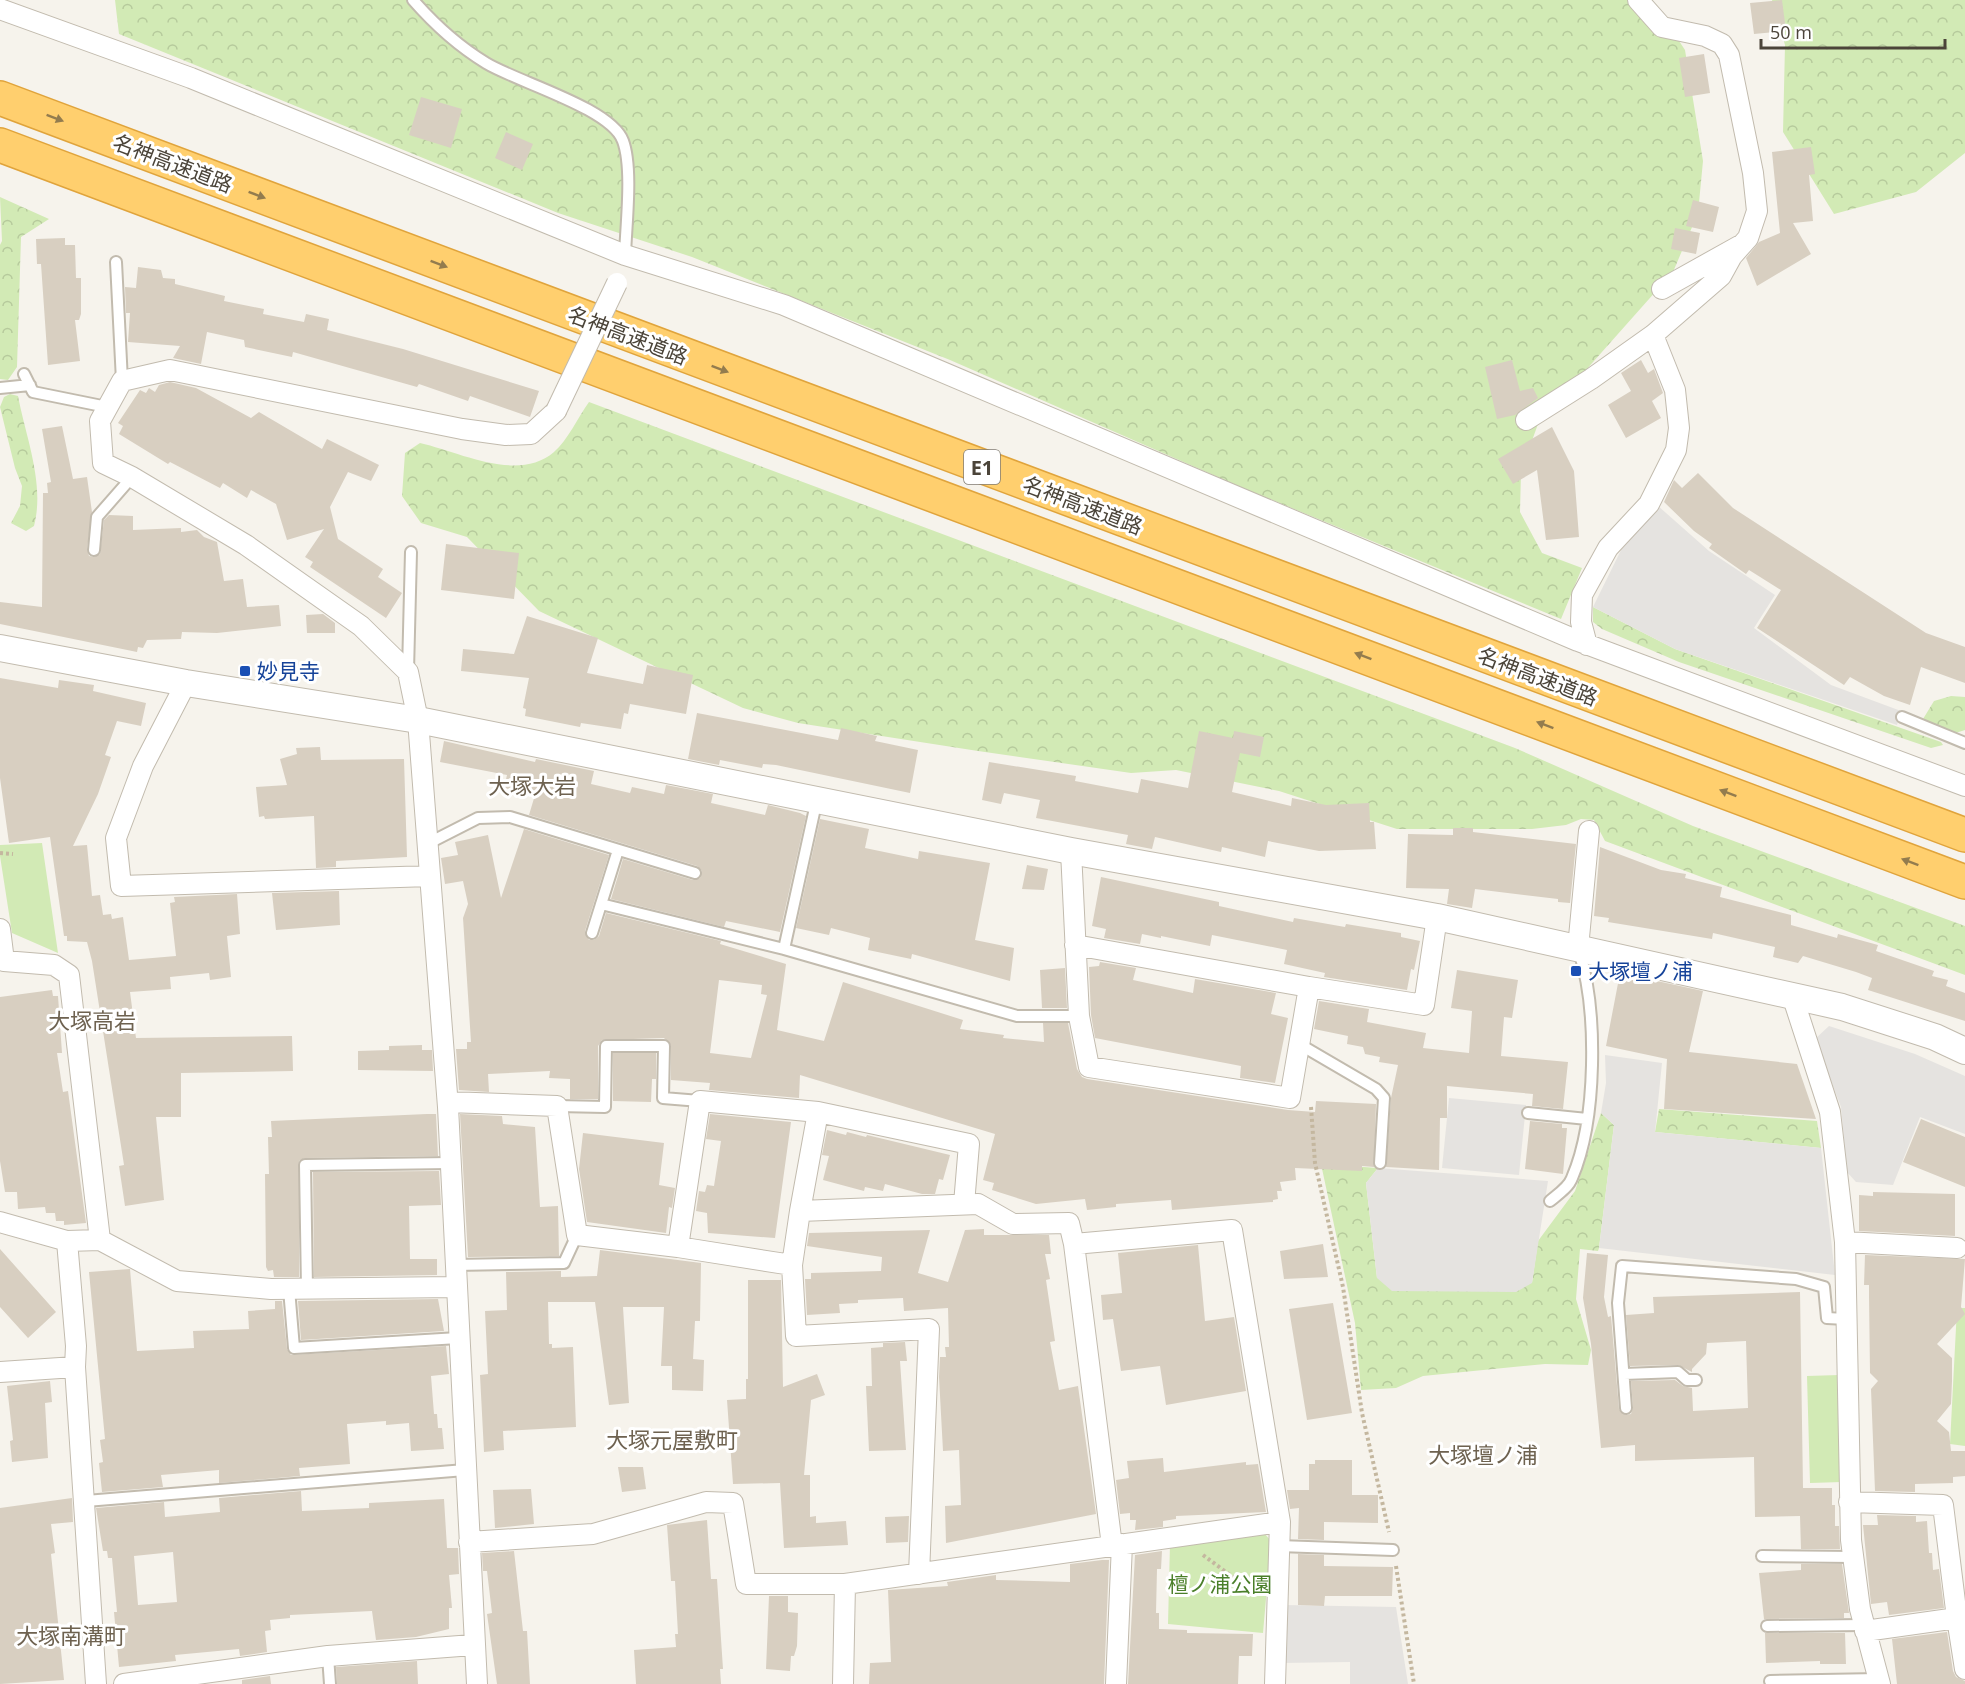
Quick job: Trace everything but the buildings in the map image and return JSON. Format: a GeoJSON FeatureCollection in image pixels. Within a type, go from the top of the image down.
{"type":"FeatureCollection","features":[{"type":"Feature","properties":{"kind":"highway","name":"名神高速道路"},"geometry":{"type":"LineString","coordinates":[[0,98],[1965,835]]}},
{"type":"Feature","properties":{"kind":"highway","name":"名神高速道路"},"geometry":{"type":"LineString","coordinates":[[0,145],[1965,882]]}},
{"type":"Feature","properties":{"kind":"street"},"geometry":{"type":"LineString","coordinates":[[1526,420],[1591,379],[1653,335],[1721,276],[1732,256],[1748,238],[1757,211],[1754,173],[1730,55],[1722,44],[1705,36],[1662,27],[1638,0]]}},
{"type":"Feature","properties":{"kind":"street"},"geometry":{"type":"LineString","coordinates":[[0,9],[191,78],[625,255],[784,304],[1587,645],[1965,786]]}},
{"type":"Feature","properties":{"kind":"street"},"geometry":{"type":"LineString","coordinates":[[1662,289],[1742,244]]}},
{"type":"Feature","properties":{"kind":"street"},"geometry":{"type":"LineString","coordinates":[[477,1684],[473,1645],[448,1102],[418,720],[408,672],[351,619],[246,545],[132,477],[104,463],[100,421],[122,381],[170,370],[462,429],[506,435],[531,434],[556,411],[617,283],[625,255]]}},
{"type":"Feature","properties":{"kind":"street"},"geometry":{"type":"LineString","coordinates":[[1587,645],[1581,622],[1582,595],[1608,548],[1649,504],[1676,450],[1679,428],[1676,390],[1653,335]]}},
{"type":"Feature","properties":{"kind":"street"},"geometry":{"type":"LineString","coordinates":[[0,648],[186,683],[418,720],[1071,851],[1437,917],[1842,1007],[1935,1037],[1965,1051]]}},
{"type":"Feature","properties":{"kind":"street"},"geometry":{"type":"LineString","coordinates":[[186,683],[143,766],[116,838],[122,886],[430,876]]}},
{"type":"Feature","properties":{"kind":"street"},"geometry":{"type":"LineString","coordinates":[[1578,948],[1589,831]]}},
{"type":"Feature","properties":{"kind":"street"},"geometry":{"type":"LineString","coordinates":[[1071,851],[1079,1016],[1089,1067],[1290,1098],[1309,987]]}},
{"type":"Feature","properties":{"kind":"street"},"geometry":{"type":"LineString","coordinates":[[1075,945],[1424,1005],[1437,917]]}},
{"type":"Feature","properties":{"kind":"street"},"geometry":{"type":"LineString","coordinates":[[0,929],[2,963],[54,965],[69,975],[100,1240]]}},
{"type":"Feature","properties":{"kind":"street"},"geometry":{"type":"LineString","coordinates":[[1792,995],[1830,1112],[1845,1242],[1849,1502],[1853,1557],[1864,1628],[1879,1681]]}},
{"type":"Feature","properties":{"kind":"street"},"geometry":{"type":"LineString","coordinates":[[678,1247],[700,1101],[818,1112],[969,1144],[964,1204]]}},
{"type":"Feature","properties":{"kind":"street"},"geometry":{"type":"LineString","coordinates":[[448,1102],[558,1106],[577,1235],[678,1247],[792,1265]]}},
{"type":"Feature","properties":{"kind":"street"},"geometry":{"type":"LineString","coordinates":[[818,1112],[792,1265],[796,1336],[929,1329],[919,1574]]}},
{"type":"Feature","properties":{"kind":"street"},"geometry":{"type":"LineString","coordinates":[[800,1211],[978,1204],[1013,1224],[1069,1223],[1074,1244],[1117,1545],[1116,1684]]}},
{"type":"Feature","properties":{"kind":"street"},"geometry":{"type":"LineString","coordinates":[[0,1222],[67,1241],[100,1240],[177,1281],[298,1289],[456,1287]]}},
{"type":"Feature","properties":{"kind":"street"},"geometry":{"type":"LineString","coordinates":[[1074,1244],[1232,1230],[1280,1522],[1275,1684]]}},
{"type":"Feature","properties":{"kind":"street"},"geometry":{"type":"LineString","coordinates":[[67,1241],[76,1346],[75,1367],[86,1501],[96,1684]]}},
{"type":"Feature","properties":{"kind":"street"},"geometry":{"type":"LineString","coordinates":[[1845,1242],[1957,1248]]}},
{"type":"Feature","properties":{"kind":"street"},"geometry":{"type":"LineString","coordinates":[[0,1372],[75,1367]]}},
{"type":"Feature","properties":{"kind":"street"},"geometry":{"type":"LineString","coordinates":[[469,1542],[593,1534],[706,1502],[733,1503],[746,1584],[845,1584],[1280,1522]]}},
{"type":"Feature","properties":{"kind":"street"},"geometry":{"type":"LineString","coordinates":[[1849,1502],[1943,1505],[1965,1669]]}},
{"type":"Feature","properties":{"kind":"street"},"geometry":{"type":"LineString","coordinates":[[843,1684],[845,1584]]}},
{"type":"Feature","properties":{"kind":"street"},"geometry":{"type":"LineString","coordinates":[[1864,1628],[1957,1618]]}},
{"type":"Feature","properties":{"kind":"street"},"geometry":{"type":"LineString","coordinates":[[124,1684],[217,1677],[327,1656],[473,1645]]}},
{"type":"Feature","properties":{"kind":"lane"},"geometry":{"type":"LineString","coordinates":[[413,0],[434,24],[487,63],[606,119],[623,138],[627,156],[625,255]]}},
{"type":"Feature","properties":{"kind":"lane"},"geometry":{"type":"LineString","coordinates":[[116,262],[122,381]]}},
{"type":"Feature","properties":{"kind":"lane"},"geometry":{"type":"LineString","coordinates":[[24,374],[33,392],[107,407]]}},
{"type":"Feature","properties":{"kind":"lane"},"geometry":{"type":"LineString","coordinates":[[0,388],[30,385]]}},
{"type":"Feature","properties":{"kind":"lane"},"geometry":{"type":"LineString","coordinates":[[94,550],[98,517],[132,477]]}},
{"type":"Feature","properties":{"kind":"lane"},"geometry":{"type":"LineString","coordinates":[[408,672],[411,552]]}},
{"type":"Feature","properties":{"kind":"lane"},"geometry":{"type":"LineString","coordinates":[[1902,717],[1965,743]]}},
{"type":"Feature","properties":{"kind":"lane"},"geometry":{"type":"LineString","coordinates":[[784,949],[818,799]]}},
{"type":"Feature","properties":{"kind":"lane"},"geometry":{"type":"LineString","coordinates":[[427,844],[478,818],[510,817],[695,873]]}},
{"type":"Feature","properties":{"kind":"lane"},"geometry":{"type":"LineString","coordinates":[[592,933],[618,850]]}},
{"type":"Feature","properties":{"kind":"lane"},"geometry":{"type":"LineString","coordinates":[[601,904],[784,949],[1017,1016],[1079,1016]]}},
{"type":"Feature","properties":{"kind":"lane"},"geometry":{"type":"LineString","coordinates":[[1550,1201],[1572,1181],[1590,1098],[1591,1051],[1585,971],[1578,948]]}},
{"type":"Feature","properties":{"kind":"lane"},"geometry":{"type":"LineString","coordinates":[[1299,1044],[1376,1089],[1384,1098],[1380,1162]]}},
{"type":"Feature","properties":{"kind":"lane"},"geometry":{"type":"LineString","coordinates":[[558,1106],[605,1107],[606,1046],[664,1047],[663,1098],[700,1101]]}},
{"type":"Feature","properties":{"kind":"lane"},"geometry":{"type":"LineString","coordinates":[[1528,1113],[1587,1119]]}},
{"type":"Feature","properties":{"kind":"lane"},"geometry":{"type":"LineString","coordinates":[[450,1163],[305,1165],[294,1348],[458,1338]]}},
{"type":"Feature","properties":{"kind":"lane"},"geometry":{"type":"LineString","coordinates":[[455,1265],[564,1263],[577,1235]]}},
{"type":"Feature","properties":{"kind":"lane"},"geometry":{"type":"LineString","coordinates":[[1626,1408],[1618,1303],[1622,1266],[1796,1279],[1824,1287],[1827,1318],[1846,1319]]}},
{"type":"Feature","properties":{"kind":"lane"},"geometry":{"type":"LineString","coordinates":[[1624,1374],[1678,1372],[1687,1380],[1696,1380]]}},
{"type":"Feature","properties":{"kind":"lane"},"geometry":{"type":"LineString","coordinates":[[86,1501],[465,1470]]}},
{"type":"Feature","properties":{"kind":"lane"},"geometry":{"type":"LineString","coordinates":[[1279,1546],[1393,1550]]}},
{"type":"Feature","properties":{"kind":"lane"},"geometry":{"type":"LineString","coordinates":[[1762,1556],[1853,1557]]}},
{"type":"Feature","properties":{"kind":"lane"},"geometry":{"type":"LineString","coordinates":[[1767,1626],[1864,1628]]}},
{"type":"Feature","properties":{"kind":"lane"},"geometry":{"type":"LineString","coordinates":[[327,1656],[330,1684]]}},
{"type":"Feature","properties":{"kind":"lane"},"geometry":{"type":"LineString","coordinates":[[1770,1681],[1879,1681]]}},
{"type":"Feature","properties":{"kind":"path"},"geometry":{"type":"LineString","coordinates":[[0,853],[13,855]]}},
{"type":"Feature","properties":{"kind":"path"},"geometry":{"type":"LineString","coordinates":[[1290,1098],[1305,1099],[1311,1106],[1315,1163],[1343,1287],[1362,1413],[1393,1550],[1414,1684]]}},
{"type":"Feature","properties":{"kind":"path"},"geometry":{"type":"LineString","coordinates":[[1199,1534],[1201,1552],[1261,1598]]}},
{"type":"Feature","properties":{"kind":"green space"},"geometry":{"type":"Polygon","coordinates":[[[115,0],[1652,0],[1685,50],[1703,161],[1698,213],[1673,272],[1538,424],[1521,471],[1520,512],[1542,553],[1582,568],[1561,619],[1243,488],[950,360],[692,257],[558,213],[119,34],[115,0]]]}},
{"type":"Feature","properties":{"kind":"green space"},"geometry":{"type":"Polygon","coordinates":[[[1772,0],[1965,0],[1965,153],[1916,192],[1834,214],[1783,132],[1785,45],[1772,0]]]}},
{"type":"Feature","properties":{"kind":"green space"},"geometry":{"type":"Polygon","coordinates":[[[0,197],[49,219],[21,237],[17,367],[8,380],[0,379],[0,245],[2,241],[0,197]]]}},
{"type":"Feature","properties":{"kind":"green space"},"geometry":{"type":"Polygon","coordinates":[[[10,394],[18,396],[36,477],[37,510],[34,526],[26,531],[11,523],[20,506],[22,486],[15,468],[0,407],[4,397],[10,394]]]}},
{"type":"Feature","properties":{"kind":"green space"},"geometry":{"type":"Polygon","coordinates":[[[589,402],[1515,748],[1693,826],[1965,926],[1965,975],[1605,841],[1594,820],[1581,819],[1566,825],[1532,829],[1397,829],[1279,791],[1176,770],[1131,773],[798,723],[743,708],[539,611],[467,537],[421,523],[402,496],[405,453],[420,443],[488,462],[524,465],[540,461],[554,452],[589,402]]]}},
{"type":"Feature","properties":{"kind":"green space"},"geometry":{"type":"Polygon","coordinates":[[[1593,607],[1675,649],[1941,742],[1943,745],[1931,748],[1679,662],[1602,629],[1593,622],[1593,607]]]}},
{"type":"Feature","properties":{"kind":"green space"},"geometry":{"type":"Polygon","coordinates":[[[1951,696],[1965,697],[1965,730],[1940,738],[1923,719],[1934,701],[1951,696]]]}},
{"type":"Feature","properties":{"kind":"green space"},"geometry":{"type":"Polygon","coordinates":[[[42,843],[58,953],[12,933],[0,856],[0,845],[42,843]]]}},
{"type":"Feature","properties":{"kind":"green space"},"geometry":{"type":"Polygon","coordinates":[[[1659,1109],[1817,1121],[1821,1148],[1655,1132],[1659,1109]]]}},
{"type":"Feature","properties":{"kind":"green space"},"geometry":{"type":"Polygon","coordinates":[[[1601,1113],[1614,1125],[1599,1248],[1598,1251],[1580,1249],[1576,1299],[1591,1350],[1588,1365],[1545,1364],[1423,1376],[1396,1388],[1361,1390],[1355,1323],[1321,1164],[1378,1168],[1366,1183],[1377,1278],[1532,1283],[1538,1241],[1575,1191],[1601,1113]]]}},
{"type":"Feature","properties":{"kind":"green space"},"geometry":{"type":"Polygon","coordinates":[[[1957,1308],[1965,1308],[1965,1446],[1950,1444],[1957,1308]]]}},
{"type":"Feature","properties":{"kind":"green space"},"geometry":{"type":"Polygon","coordinates":[[[1839,1375],[1842,1482],[1810,1483],[1807,1376],[1839,1375]]]}},
{"type":"Feature","properties":{"kind":"green space","name":"檀ノ浦公園"},"geometry":{"type":"Polygon","coordinates":[[[1264,1533],[1271,1541],[1263,1633],[1168,1624],[1170,1544],[1264,1533]]]}},
{"type":"Feature","properties":{"kind":"shaded area"},"geometry":{"type":"Polygon","coordinates":[[[1657,505],[1709,551],[1775,595],[1754,628],[1831,685],[1901,711],[1897,725],[1675,649],[1593,607],[1625,542],[1657,505]]]}},
{"type":"Feature","properties":{"kind":"shaded area"},"geometry":{"type":"Polygon","coordinates":[[[1829,1026],[1915,1054],[1965,1076],[1965,1134],[1920,1117],[1893,1185],[1856,1182],[1847,1172],[1841,1107],[1815,1039],[1829,1026]]]}},
{"type":"Feature","properties":{"kind":"shaded area"},"geometry":{"type":"Polygon","coordinates":[[[1605,1055],[1662,1063],[1655,1132],[1821,1148],[1835,1275],[1599,1248],[1614,1125],[1601,1113],[1606,1083],[1605,1055]]]}},
{"type":"Feature","properties":{"kind":"shaded area"},"geometry":{"type":"Polygon","coordinates":[[[1449,1098],[1526,1105],[1519,1175],[1442,1168],[1449,1098]]]}},
{"type":"Feature","properties":{"kind":"shaded area"},"geometry":{"type":"Polygon","coordinates":[[[1378,1168],[1548,1181],[1532,1283],[1516,1292],[1392,1291],[1377,1278],[1366,1183],[1378,1168]]]}},
{"type":"Feature","properties":{"kind":"shaded area"},"geometry":{"type":"Polygon","coordinates":[[[1284,1605],[1396,1607],[1408,1684],[1350,1684],[1350,1662],[1282,1663],[1284,1605]]]}},
{"type":"Feature","properties":{"kind":"place","name":"妙見寺"},"geometry":{"type":"Point","coordinates":[245,671]}},
{"type":"Feature","properties":{"kind":"place","name":"大塚壇ノ浦"},"geometry":{"type":"Point","coordinates":[1576,971]}},
{"type":"Feature","properties":{"kind":"district","name":"大塚大岩"},"geometry":{"type":"Point","coordinates":[532,785]}},
{"type":"Feature","properties":{"kind":"district","name":"大塚高岩"},"geometry":{"type":"Point","coordinates":[92,1020]}},
{"type":"Feature","properties":{"kind":"district","name":"大塚元屋敷町"},"geometry":{"type":"Point","coordinates":[672,1439]}},
{"type":"Feature","properties":{"kind":"district","name":"大塚壇ノ浦"},"geometry":{"type":"Point","coordinates":[1483,1454]}},
{"type":"Feature","properties":{"kind":"district","name":"大塚南溝町"},"geometry":{"type":"Point","coordinates":[71,1635]}}]}
